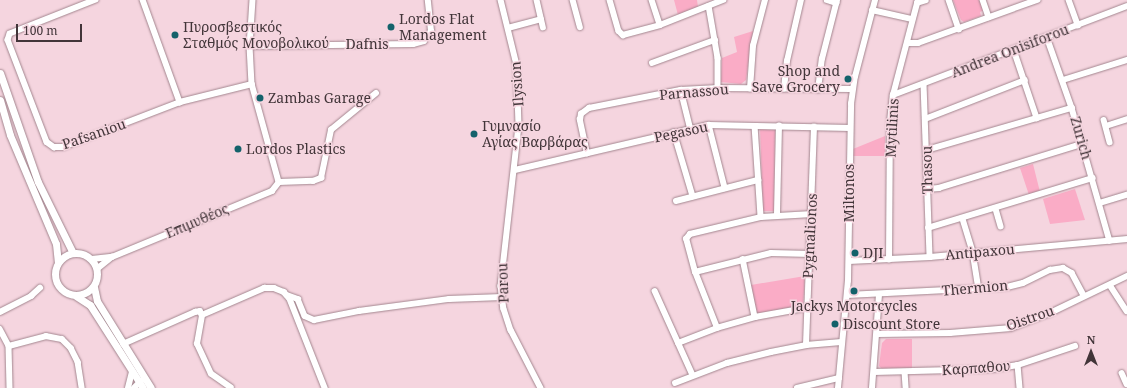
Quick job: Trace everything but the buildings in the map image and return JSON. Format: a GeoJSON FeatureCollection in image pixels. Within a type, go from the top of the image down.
{"type":"FeatureCollection","features":[{"type":"Feature","properties":{"kind":"main road"},"geometry":{"type":"LineString","coordinates":[[0,73],[38,182],[73,253]]}},
{"type":"Feature","properties":{"kind":"main road"},"geometry":{"type":"LineString","coordinates":[[0,100],[10,135],[56,244],[58,262],[54,275],[56,281],[64,292],[76,296],[90,305],[134,369],[151,388]]}},
{"type":"Feature","properties":{"kind":"main road"},"geometry":{"type":"LineString","coordinates":[[58,262],[73,253],[86,255],[92,259],[97,269],[94,287],[97,301],[123,344],[134,369],[139,386]]}},
{"type":"Feature","properties":{"kind":"main road"},"geometry":{"type":"LineString","coordinates":[[76,296],[94,287]]}},
{"type":"Feature","properties":{"kind":"street","name":"Pafsaniou"},"geometry":{"type":"LineString","coordinates":[[96,0],[10,34],[8,40],[47,142],[54,147],[63,147],[180,102],[252,84]]}},
{"type":"Feature","properties":{"kind":"street"},"geometry":{"type":"LineString","coordinates":[[143,0],[180,102]]}},
{"type":"Feature","properties":{"kind":"street"},"geometry":{"type":"LineString","coordinates":[[253,0],[250,46],[252,84],[279,182],[313,181],[321,178],[331,130],[376,93]]}},
{"type":"Feature","properties":{"kind":"street","name":"Dafnis"},"geometry":{"type":"LineString","coordinates":[[250,46],[413,44],[424,41],[431,31],[428,0]]}},
{"type":"Feature","properties":{"kind":"street","name":"Ilysion"},"geometry":{"type":"LineString","coordinates":[[501,0],[517,66],[519,104],[515,170]]}},
{"type":"Feature","properties":{"kind":"street"},"geometry":{"type":"LineString","coordinates":[[538,0],[543,27]]}},
{"type":"Feature","properties":{"kind":"street"},"geometry":{"type":"LineString","coordinates":[[573,0],[580,27]]}},
{"type":"Feature","properties":{"kind":"street"},"geometry":{"type":"LineString","coordinates":[[610,0],[619,31],[624,36],[660,26],[723,0]]}},
{"type":"Feature","properties":{"kind":"street"},"geometry":{"type":"LineString","coordinates":[[652,0],[660,26]]}},
{"type":"Feature","properties":{"kind":"street"},"geometry":{"type":"LineString","coordinates":[[750,89],[753,46],[765,0]]}},
{"type":"Feature","properties":{"kind":"street"},"geometry":{"type":"LineString","coordinates":[[784,89],[787,61],[801,0]]}},
{"type":"Feature","properties":{"kind":"street"},"geometry":{"type":"LineString","coordinates":[[818,90],[822,59],[837,1],[827,0]]}},
{"type":"Feature","properties":{"kind":"street","name":"Miltonos"},"geometry":{"type":"LineString","coordinates":[[838,388],[849,261],[850,128],[852,89],[875,0]]}},
{"type":"Feature","properties":{"kind":"street"},"geometry":{"type":"LineString","coordinates":[[917,1],[926,0]]}},
{"type":"Feature","properties":{"kind":"street"},"geometry":{"type":"LineString","coordinates":[[949,0],[959,29]]}},
{"type":"Feature","properties":{"kind":"street"},"geometry":{"type":"LineString","coordinates":[[983,0],[990,17]]}},
{"type":"Feature","properties":{"kind":"street"},"geometry":{"type":"LineString","coordinates":[[907,43],[918,43],[1037,0]]}},
{"type":"Feature","properties":{"kind":"street"},"geometry":{"type":"LineString","coordinates":[[1069,0],[1078,25]]}},
{"type":"Feature","properties":{"kind":"street","name":"Mytilinis"},"geometry":{"type":"LineString","coordinates":[[889,260],[890,122],[893,95],[917,1]]}},
{"type":"Feature","properties":{"kind":"street"},"geometry":{"type":"LineString","coordinates":[[710,6],[718,58],[718,88]]}},
{"type":"Feature","properties":{"kind":"street","name":"Andrea Onisiforou"},"geometry":{"type":"LineString","coordinates":[[893,95],[1127,6]]}},
{"type":"Feature","properties":{"kind":"street"},"geometry":{"type":"LineString","coordinates":[[872,10],[912,19]]}},
{"type":"Feature","properties":{"kind":"street"},"geometry":{"type":"LineString","coordinates":[[508,28],[541,19]]}},
{"type":"Feature","properties":{"kind":"street","name":"Zurich"},"geometry":{"type":"LineString","coordinates":[[1047,37],[1072,108],[1110,241]]}},
{"type":"Feature","properties":{"kind":"street"},"geometry":{"type":"LineString","coordinates":[[652,63],[715,40]]}},
{"type":"Feature","properties":{"kind":"street"},"geometry":{"type":"LineString","coordinates":[[1014,50],[1037,118]]}},
{"type":"Feature","properties":{"kind":"street"},"geometry":{"type":"LineString","coordinates":[[1063,80],[1127,60]]}},
{"type":"Feature","properties":{"kind":"street"},"geometry":{"type":"LineString","coordinates":[[925,119],[1025,80]]}},
{"type":"Feature","properties":{"kind":"street","name":"Thasou"},"geometry":{"type":"LineString","coordinates":[[924,84],[930,257]]}},
{"type":"Feature","properties":{"kind":"street","name":"Parnassou"},"geometry":{"type":"LineString","coordinates":[[587,154],[580,120],[584,110],[681,90],[718,88],[818,90],[852,89]]}},
{"type":"Feature","properties":{"kind":"street"},"geometry":{"type":"LineString","coordinates":[[681,90],[690,127]]}},
{"type":"Feature","properties":{"kind":"street"},"geometry":{"type":"LineString","coordinates":[[927,150],[1072,108]]}},
{"type":"Feature","properties":{"kind":"street"},"geometry":{"type":"LineString","coordinates":[[1106,126],[1127,119]]}},
{"type":"Feature","properties":{"kind":"street"},"geometry":{"type":"LineString","coordinates":[[1104,120],[1110,142]]}},
{"type":"Feature","properties":{"kind":"street"},"geometry":{"type":"LineString","coordinates":[[709,125],[725,188]]}},
{"type":"Feature","properties":{"kind":"street","name":"Pegasou"},"geometry":{"type":"LineString","coordinates":[[515,170],[587,154],[690,127],[709,125],[850,128]]}},
{"type":"Feature","properties":{"kind":"street"},"geometry":{"type":"LineString","coordinates":[[755,126],[761,217]]}},
{"type":"Feature","properties":{"kind":"street"},"geometry":{"type":"LineString","coordinates":[[777,214],[779,126]]}},
{"type":"Feature","properties":{"kind":"street","name":"Pygmalionos"},"geometry":{"type":"LineString","coordinates":[[806,345],[805,308],[811,254],[814,127]]}},
{"type":"Feature","properties":{"kind":"street"},"geometry":{"type":"LineString","coordinates":[[674,132],[693,196]]}},
{"type":"Feature","properties":{"kind":"street"},"geometry":{"type":"LineString","coordinates":[[927,190],[939,188],[1082,144]]}},
{"type":"Feature","properties":{"kind":"street","name":"Parou"},"geometry":{"type":"LineString","coordinates":[[515,170],[502,256],[502,297],[511,330],[541,388]]}},
{"type":"Feature","properties":{"kind":"street"},"geometry":{"type":"LineString","coordinates":[[928,228],[963,219],[1092,178]]}},
{"type":"Feature","properties":{"kind":"street"},"geometry":{"type":"LineString","coordinates":[[676,201],[758,180]]}},
{"type":"Feature","properties":{"kind":"street","name":"Επιμυθέος"},"geometry":{"type":"LineString","coordinates":[[112,257],[272,190],[279,182]]}},
{"type":"Feature","properties":{"kind":"street"},"geometry":{"type":"LineString","coordinates":[[1100,203],[1127,196]]}},
{"type":"Feature","properties":{"kind":"street"},"geometry":{"type":"LineString","coordinates":[[996,208],[1001,226]]}},
{"type":"Feature","properties":{"kind":"street"},"geometry":{"type":"LineString","coordinates":[[717,328],[695,272],[686,239],[690,234],[777,214],[812,214]]}},
{"type":"Feature","properties":{"kind":"street"},"geometry":{"type":"LineString","coordinates":[[963,219],[973,252],[979,289]]}},
{"type":"Feature","properties":{"kind":"street","name":"Antipaxou"},"geometry":{"type":"LineString","coordinates":[[849,261],[930,257],[1127,239]]}},
{"type":"Feature","properties":{"kind":"street"},"geometry":{"type":"LineString","coordinates":[[695,272],[742,259],[771,253],[811,254]]}},
{"type":"Feature","properties":{"kind":"street"},"geometry":{"type":"LineString","coordinates":[[92,259],[112,257]]}},
{"type":"Feature","properties":{"kind":"street"},"geometry":{"type":"LineString","coordinates":[[97,269],[112,257]]}},
{"type":"Feature","properties":{"kind":"street"},"geometry":{"type":"LineString","coordinates":[[742,259],[755,317]]}},
{"type":"Feature","properties":{"kind":"street","name":"Thermion"},"geometry":{"type":"LineString","coordinates":[[847,295],[879,295],[979,289],[1023,283],[1050,270],[1063,268],[1072,273],[1084,296]]}},
{"type":"Feature","properties":{"kind":"street","name":"Oistrou"},"geometry":{"type":"LineString","coordinates":[[878,334],[950,333],[1011,328],[1048,314],[1084,296],[1110,286],[1127,276]]}},
{"type":"Feature","properties":{"kind":"street"},"geometry":{"type":"LineString","coordinates":[[1110,286],[1127,311]]}},
{"type":"Feature","properties":{"kind":"street"},"geometry":{"type":"LineString","coordinates":[[0,312],[31,296],[40,288]]}},
{"type":"Feature","properties":{"kind":"street"},"geometry":{"type":"LineString","coordinates":[[202,315],[264,288],[274,288],[298,299],[305,316],[314,320],[359,311],[449,299],[502,297]]}},
{"type":"Feature","properties":{"kind":"street"},"geometry":{"type":"LineString","coordinates":[[655,291],[693,375]]}},
{"type":"Feature","properties":{"kind":"street"},"geometry":{"type":"LineString","coordinates":[[287,295],[326,388]]}},
{"type":"Feature","properties":{"kind":"street"},"geometry":{"type":"LineString","coordinates":[[872,388],[878,334],[879,295]]}},
{"type":"Feature","properties":{"kind":"street"},"geometry":{"type":"LineString","coordinates":[[678,344],[717,328],[755,317],[805,308]]}},
{"type":"Feature","properties":{"kind":"street"},"geometry":{"type":"LineString","coordinates":[[123,344],[195,312],[200,311],[202,315]]}},
{"type":"Feature","properties":{"kind":"street"},"geometry":{"type":"LineString","coordinates":[[202,315],[197,344],[211,374],[231,388]]}},
{"type":"Feature","properties":{"kind":"street"},"geometry":{"type":"LineString","coordinates":[[0,329],[9,346],[10,388]]}},
{"type":"Feature","properties":{"kind":"street"},"geometry":{"type":"LineString","coordinates":[[9,346],[46,336],[62,339],[71,348],[78,362],[82,388]]}},
{"type":"Feature","properties":{"kind":"street"},"geometry":{"type":"LineString","coordinates":[[676,383],[693,375],[727,363],[806,345],[841,342]]}},
{"type":"Feature","properties":{"kind":"street","name":"Καρπαθου"},"geometry":{"type":"LineString","coordinates":[[874,372],[993,369],[1018,365],[1075,346]]}},
{"type":"Feature","properties":{"kind":"street"},"geometry":{"type":"LineString","coordinates":[[1018,365],[1020,388]]}},
{"type":"Feature","properties":{"kind":"street"},"geometry":{"type":"LineString","coordinates":[[128,388],[134,369]]}},
{"type":"Feature","properties":{"kind":"street"},"geometry":{"type":"LineString","coordinates":[[905,372],[906,388]]}},
{"type":"Feature","properties":{"kind":"street"},"geometry":{"type":"LineString","coordinates":[[1122,373],[1127,384]]}},
{"type":"Feature","properties":{"kind":"street"},"geometry":{"type":"LineString","coordinates":[[797,388],[838,378]]}},
{"type":"Feature","properties":{"kind":"shaded area"},"geometry":{"type":"Polygon","coordinates":[[[674,0],[697,0],[698,7],[678,15],[674,0]]]}},
{"type":"Feature","properties":{"kind":"shaded area"},"geometry":{"type":"Polygon","coordinates":[[[953,0],[980,0],[984,10],[980,12],[981,16],[964,22],[961,20],[953,0]]]}},
{"type":"Feature","properties":{"kind":"shaded area"},"geometry":{"type":"Polygon","coordinates":[[[753,31],[746,80],[741,84],[721,82],[722,58],[737,52],[734,37],[753,31]]]}},
{"type":"Feature","properties":{"kind":"shaded area"},"geometry":{"type":"Polygon","coordinates":[[[760,128],[775,130],[774,211],[763,211],[760,128]]]}},
{"type":"Feature","properties":{"kind":"shaded area"},"geometry":{"type":"Polygon","coordinates":[[[885,136],[885,156],[853,156],[853,149],[885,136]]]}},
{"type":"Feature","properties":{"kind":"shaded area"},"geometry":{"type":"Polygon","coordinates":[[[1033,164],[1040,192],[1029,195],[1020,168],[1033,164]]]}},
{"type":"Feature","properties":{"kind":"shaded area"},"geometry":{"type":"Polygon","coordinates":[[[1075,189],[1085,220],[1050,224],[1043,199],[1075,189]]]}},
{"type":"Feature","properties":{"kind":"shaded area"},"geometry":{"type":"Polygon","coordinates":[[[805,276],[803,305],[757,314],[751,285],[805,276]]]}},
{"type":"Feature","properties":{"kind":"shaded area"},"geometry":{"type":"Polygon","coordinates":[[[886,339],[912,339],[912,370],[883,370],[879,366],[882,343],[886,339]]]}},
{"type":"Feature","properties":{"kind":"place","name":"Lordos Flat Management"},"geometry":{"type":"Point","coordinates":[391,27]}},
{"type":"Feature","properties":{"kind":"place","name":"Πυροσβεστικός Σταθμός Μονοβολικού"},"geometry":{"type":"Point","coordinates":[175,35]}},
{"type":"Feature","properties":{"kind":"place","name":"Shop and Save Grocery"},"geometry":{"type":"Point","coordinates":[848,79]}},
{"type":"Feature","properties":{"kind":"place","name":"Zambas Garage"},"geometry":{"type":"Point","coordinates":[260,98]}},
{"type":"Feature","properties":{"kind":"place","name":"Γυμνασίο Αγίας Βαρβάρας"},"geometry":{"type":"Point","coordinates":[474,134]}},
{"type":"Feature","properties":{"kind":"place","name":"Lordos Plastics"},"geometry":{"type":"Point","coordinates":[238,149]}},
{"type":"Feature","properties":{"kind":"place","name":"DJI"},"geometry":{"type":"Point","coordinates":[855,253]}},
{"type":"Feature","properties":{"kind":"place","name":"Jackys Motorcycles"},"geometry":{"type":"Point","coordinates":[854,291]}},
{"type":"Feature","properties":{"kind":"place","name":"Discount Store"},"geometry":{"type":"Point","coordinates":[835,324]}}]}
